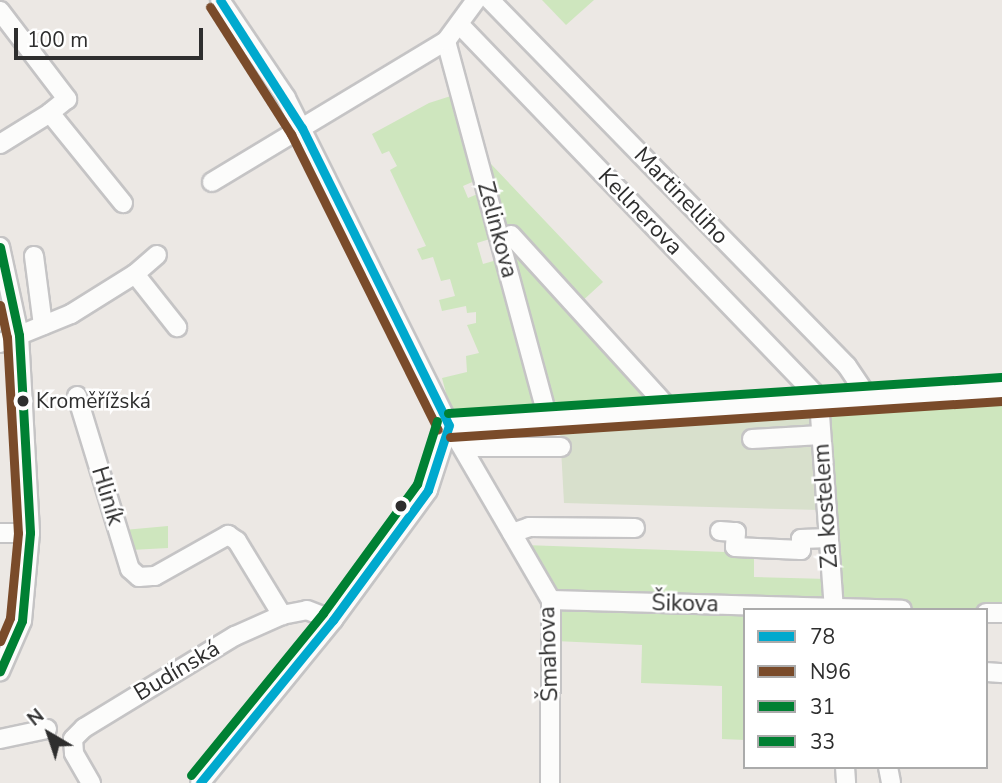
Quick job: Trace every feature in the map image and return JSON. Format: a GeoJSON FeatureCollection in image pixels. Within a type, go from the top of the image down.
{"type":"FeatureCollection","features":[{"type":"Feature","properties":{"kind":"street","name":"Šmahova"},"geometry":{"type":"LineString","coordinates":[[220,0],[232,14],[302,128],[449,425],[493,496],[551,600],[550,783]]}},
{"type":"Feature","properties":{"kind":"street"},"geometry":{"type":"LineString","coordinates":[[212,182],[446,41],[476,0]]}},
{"type":"Feature","properties":{"kind":"street","name":"Martinelliho"},"geometry":{"type":"LineString","coordinates":[[489,0],[847,366],[867,397]]}},
{"type":"Feature","properties":{"kind":"street"},"geometry":{"type":"LineString","coordinates":[[0,11],[67,99],[50,113],[0,144]]}},
{"type":"Feature","properties":{"kind":"street","name":"Kellnerova"},"geometry":{"type":"LineString","coordinates":[[459,24],[818,402]]}},
{"type":"Feature","properties":{"kind":"street","name":"Zelinkova"},"geometry":{"type":"LineString","coordinates":[[446,41],[548,419]]}},
{"type":"Feature","properties":{"kind":"street"},"geometry":{"type":"LineString","coordinates":[[50,113],[123,203]]}},
{"type":"Feature","properties":{"kind":"street","name":"Zelinkova"},"geometry":{"type":"LineString","coordinates":[[511,235],[672,412]]}},
{"type":"Feature","properties":{"kind":"street"},"geometry":{"type":"LineString","coordinates":[[0,247],[19,335],[30,533],[22,621],[0,671]]}},
{"type":"Feature","properties":{"kind":"street"},"geometry":{"type":"LineString","coordinates":[[0,343],[71,314],[135,274],[157,255]]}},
{"type":"Feature","properties":{"kind":"street"},"geometry":{"type":"LineString","coordinates":[[34,256],[43,325]]}},
{"type":"Feature","properties":{"kind":"street"},"geometry":{"type":"LineString","coordinates":[[135,274],[177,327]]}},
{"type":"Feature","properties":{"kind":"street"},"geometry":{"type":"LineString","coordinates":[[200,783],[333,620],[428,490],[449,425],[1002,388]]}},
{"type":"Feature","properties":{"kind":"street","name":"Hliník"},"geometry":{"type":"LineString","coordinates":[[77,396],[130,569],[139,577],[155,576],[228,535],[237,541],[282,615]]}},
{"type":"Feature","properties":{"kind":"street","name":"Za kostelem"},"geometry":{"type":"LineString","coordinates":[[818,402],[834,608]]}},
{"type":"Feature","properties":{"kind":"street"},"geometry":{"type":"LineString","coordinates":[[752,439],[821,435]]}},
{"type":"Feature","properties":{"kind":"street"},"geometry":{"type":"LineString","coordinates":[[463,447],[561,447]]}},
{"type":"Feature","properties":{"kind":"street"},"geometry":{"type":"LineString","coordinates":[[512,533],[559,526],[635,528]]}},
{"type":"Feature","properties":{"kind":"street"},"geometry":{"type":"LineString","coordinates":[[720,531],[736,532],[735,547],[801,551],[801,539],[829,538]]}},
{"type":"Feature","properties":{"kind":"street"},"geometry":{"type":"LineString","coordinates":[[0,533],[30,533]]}},
{"type":"Feature","properties":{"kind":"street","name":"Šikova"},"geometry":{"type":"LineString","coordinates":[[551,600],[803,608]]}},
{"type":"Feature","properties":{"kind":"street","name":"Budínská"},"geometry":{"type":"LineString","coordinates":[[90,783],[74,753],[73,739],[84,728],[234,636],[282,615],[307,610],[333,620]]}},
{"type":"Feature","properties":{"kind":"street"},"geometry":{"type":"LineString","coordinates":[[0,739],[47,729]]}},
{"type":"Feature","properties":{"kind":"green space"},"geometry":{"type":"Polygon","coordinates":[[[542,0],[594,0],[566,25],[542,0]]]}},
{"type":"Feature","properties":{"kind":"green space"},"geometry":{"type":"Polygon","coordinates":[[[454,95],[477,180],[463,186],[468,198],[480,193],[493,238],[477,243],[483,264],[497,260],[540,408],[451,412],[442,378],[467,372],[466,356],[479,353],[467,325],[476,323],[476,312],[467,313],[466,306],[442,311],[439,300],[455,296],[450,279],[441,281],[433,257],[422,260],[417,249],[426,246],[390,170],[397,166],[389,151],[382,154],[372,134],[429,103],[454,95]]]}},
{"type":"Feature","properties":{"kind":"green space"},"geometry":{"type":"Polygon","coordinates":[[[491,164],[603,282],[579,304],[666,401],[550,407],[484,171],[491,164]]]}},
{"type":"Feature","properties":{"kind":"green space"},"geometry":{"type":"Polygon","coordinates":[[[1002,394],[1002,611],[988,611],[988,608],[842,606],[743,608],[743,740],[722,739],[722,686],[641,683],[642,645],[555,641],[524,545],[754,553],[754,577],[828,579],[820,415],[1002,394]]]}},
{"type":"Feature","properties":{"kind":"green space"},"geometry":{"type":"Polygon","coordinates":[[[813,417],[820,510],[564,503],[560,430],[813,417]]]}},
{"type":"Feature","properties":{"kind":"green space"},"geometry":{"type":"Polygon","coordinates":[[[168,526],[168,548],[131,550],[124,530],[168,526]]]}},
{"type":"Feature","properties":{"kind":"transit line","name":"78"},"geometry":{"type":"LineString","coordinates":[[220,0],[302,128],[449,425]]}},
{"type":"Feature","properties":{"kind":"transit line","name":"N96"},"geometry":{"type":"LineString","coordinates":[[210,7],[291,134],[438,430]]}},
{"type":"Feature","properties":{"kind":"transit line","name":"33"},"geometry":{"type":"LineString","coordinates":[[0,247],[19,335],[30,533],[22,621],[0,671]]}},
{"type":"Feature","properties":{"kind":"transit line","name":"N96"},"geometry":{"type":"LineString","coordinates":[[0,305],[7,337],[18,533],[10,618],[0,641]]}},
{"type":"Feature","properties":{"kind":"transit line","name":"31"},"geometry":{"type":"LineString","coordinates":[[448,413],[1001,377]]}},
{"type":"Feature","properties":{"kind":"transit line","name":"N96"},"geometry":{"type":"LineString","coordinates":[[450,437],[1002,401]]}},
{"type":"Feature","properties":{"kind":"transit line","name":"31"},"geometry":{"type":"LineString","coordinates":[[191,775],[323,613],[417,484],[437,421]]}},
{"type":"Feature","properties":{"kind":"transit line","name":"78"},"geometry":{"type":"LineString","coordinates":[[200,783],[333,620],[428,490],[449,425]]}},
{"type":"Feature","properties":{"kind":"place","name":"Kroměřížská"},"geometry":{"type":"Point","coordinates":[23,401]}}]}
